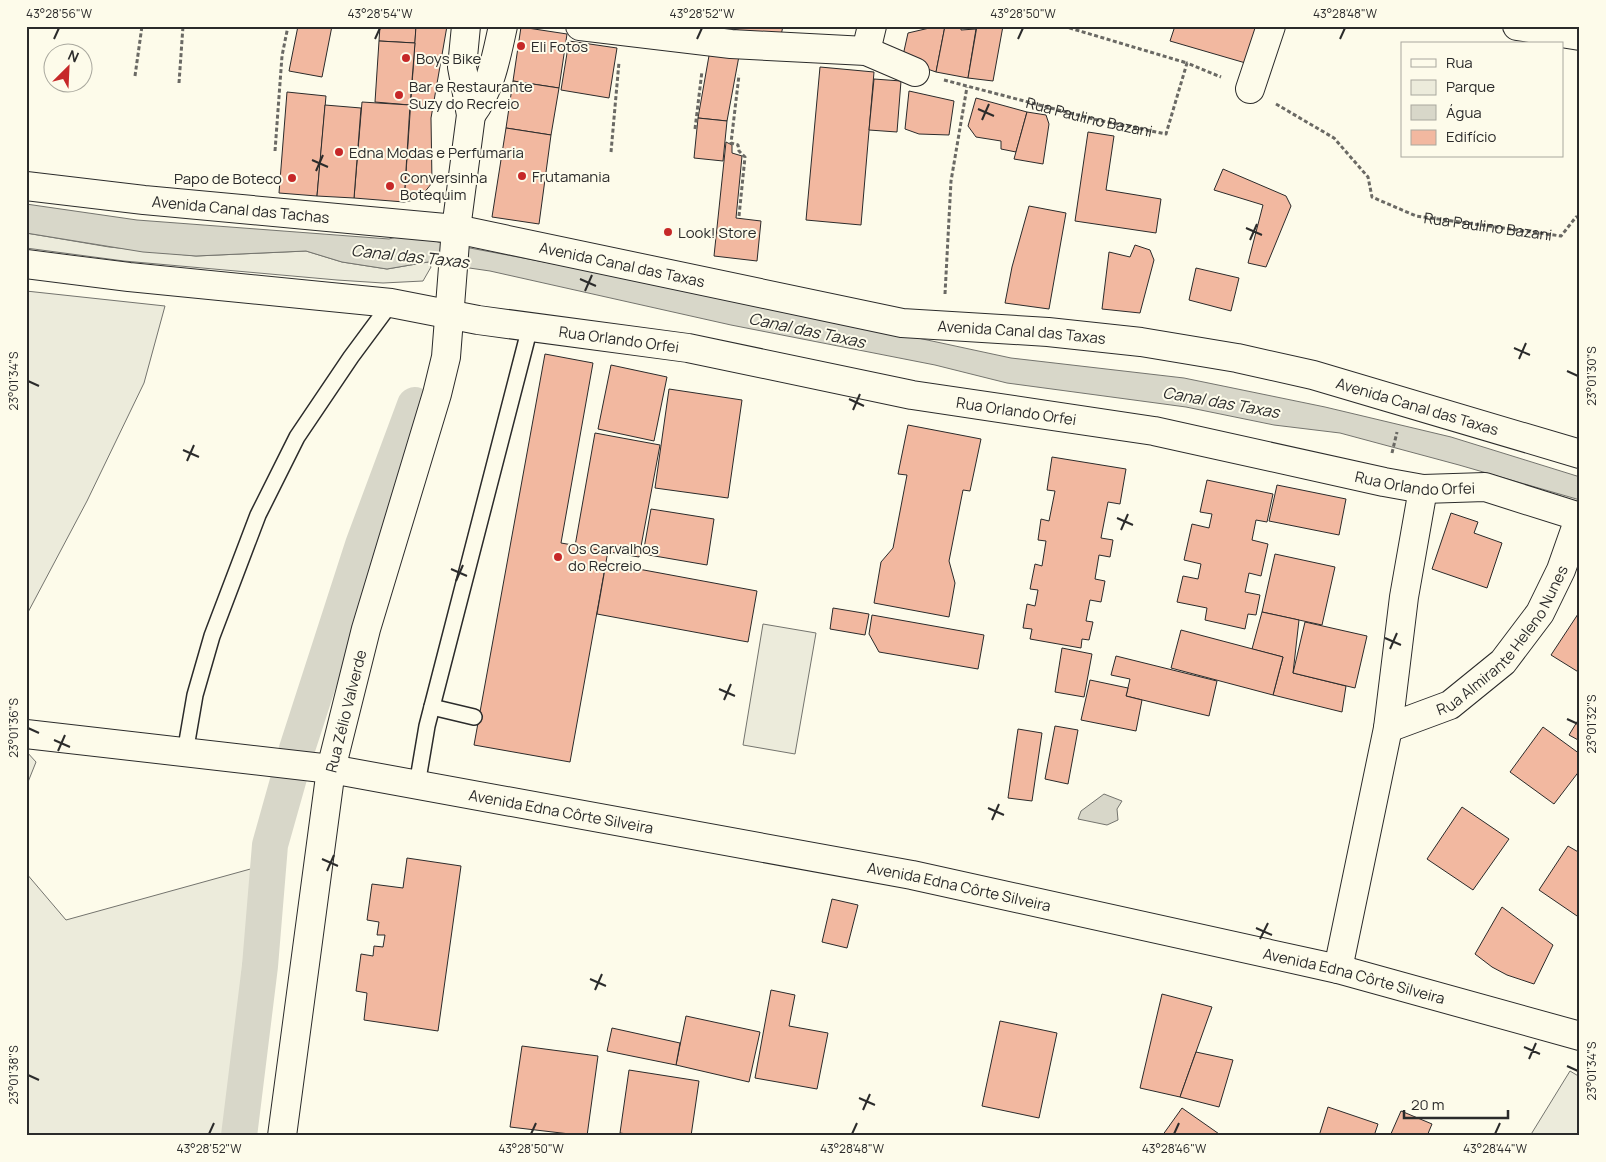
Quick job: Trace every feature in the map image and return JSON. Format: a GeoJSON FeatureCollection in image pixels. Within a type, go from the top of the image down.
{"type":"FeatureCollection","features":[{"type":"Feature","properties":{"kind":"street"},"geometry":{"type":"LineString","coordinates":[[466,26],[462,67],[472,115]]}},
{"type":"Feature","properties":{"kind":"street"},"geometry":{"type":"LineString","coordinates":[[472,115],[484,97],[492,75],[503,26]]}},
{"type":"Feature","properties":{"kind":"street"},"geometry":{"type":"LineString","coordinates":[[580,26],[743,45],[869,38],[915,72]]}},
{"type":"Feature","properties":{"kind":"street"},"geometry":{"type":"LineString","coordinates":[[1250,89],[1271,26]]}},
{"type":"Feature","properties":{"kind":"street"},"geometry":{"type":"LineString","coordinates":[[1517,26],[1580,36]]}},
{"type":"Feature","properties":{"kind":"street","name":"Rua Zélio Valverde"},"geometry":{"type":"LineString","coordinates":[[282,1136],[331,769],[366,630],[437,394],[446,356],[456,235],[472,115]]}},
{"type":"Feature","properties":{"kind":"street","name":"Avenida Canal das Tachas"},"geometry":{"type":"LineString","coordinates":[[26,186],[456,235]]}},
{"type":"Feature","properties":{"kind":"street","name":"Avenida Canal das Taxas"},"geometry":{"type":"LineString","coordinates":[[456,235],[902,323],[1066,334],[1141,342],[1237,358],[1313,375],[1580,454]]}},
{"type":"Feature","properties":{"kind":"street","name":"Rua Orlando Orfei"},"geometry":{"type":"LineString","coordinates":[[26,264],[129,278],[391,304],[451,305],[530,327],[688,348],[912,395],[1154,431],[1423,489],[1485,487],[1579,516]]}},
{"type":"Feature","properties":{"kind":"street"},"geometry":{"type":"LineString","coordinates":[[1338,969],[1388,728],[1404,597],[1423,489]]}},
{"type":"Feature","properties":{"kind":"street","name":"Rua Almirante Heleno Nunes"},"geometry":{"type":"LineString","coordinates":[[1388,728],[1450,705],[1503,662],[1540,613],[1561,570],[1579,516]]}},
{"type":"Feature","properties":{"kind":"street","name":"Avenida Edna Côrte Silveira"},"geometry":{"type":"LineString","coordinates":[[26,734],[331,769],[912,875],[1338,969],[1580,1036]]}},
{"type":"Feature","properties":{"kind":"lane"},"geometry":{"type":"LineString","coordinates":[[185,753],[195,695],[212,636],[258,515],[297,437],[351,357],[391,304]]}},
{"type":"Feature","properties":{"kind":"lane"},"geometry":{"type":"LineString","coordinates":[[417,785],[432,707],[530,327]]}},
{"type":"Feature","properties":{"kind":"lane"},"geometry":{"type":"LineString","coordinates":[[432,707],[474,717]]}},
{"type":"Feature","properties":{"kind":"path"},"geometry":{"type":"LineString","coordinates":[[135,76],[142,26]]}},
{"type":"Feature","properties":{"kind":"path"},"geometry":{"type":"LineString","coordinates":[[179,83],[183,26]]}},
{"type":"Feature","properties":{"kind":"path"},"geometry":{"type":"LineString","coordinates":[[275,151],[282,56],[288,26]]}},
{"type":"Feature","properties":{"kind":"path"},"geometry":{"type":"LineString","coordinates":[[1063,26],[1187,63]]}},
{"type":"Feature","properties":{"kind":"path"},"geometry":{"type":"LineString","coordinates":[[611,152],[622,31]]}},
{"type":"Feature","properties":{"kind":"path"},"geometry":{"type":"LineString","coordinates":[[695,128],[706,41]]}},
{"type":"Feature","properties":{"kind":"path"},"geometry":{"type":"LineString","coordinates":[[738,216],[745,157],[739,151],[738,145],[731,143],[743,45]]}},
{"type":"Feature","properties":{"kind":"path","name":"Rua Paulino Bazani"},"geometry":{"type":"LineString","coordinates":[[915,72],[1093,120],[1166,134],[1187,63],[1250,89],[1334,138],[1368,176],[1372,197],[1416,216],[1561,236],[1576,217],[1580,217]]}},
{"type":"Feature","properties":{"kind":"path"},"geometry":{"type":"LineString","coordinates":[[943,326],[951,181],[967,86]]}},
{"type":"Feature","properties":{"kind":"path"},"geometry":{"type":"LineString","coordinates":[[1390,458],[1398,424]]}},
{"type":"Feature","properties":{"kind":"green space"},"geometry":{"type":"Polygon","coordinates":[[[26,233],[109,247],[196,256],[306,251],[342,262],[387,269],[428,262],[431,267],[423,281],[383,283],[337,280],[124,261],[26,248],[26,233]]]}},
{"type":"Feature","properties":{"kind":"green space"},"geometry":{"type":"Polygon","coordinates":[[[26,291],[165,306],[144,383],[87,501],[26,616],[26,291]]]}},
{"type":"Feature","properties":{"kind":"green space"},"geometry":{"type":"Polygon","coordinates":[[[763,624],[816,633],[795,754],[743,745],[763,624]]]}},
{"type":"Feature","properties":{"kind":"green space"},"geometry":{"type":"Polygon","coordinates":[[[26,751],[36,762],[26,787],[26,751]]]}},
{"type":"Feature","properties":{"kind":"green space"},"geometry":{"type":"Polygon","coordinates":[[[254,868],[224,1136],[26,1136],[26,873],[66,920],[254,868]]]}},
{"type":"Feature","properties":{"kind":"green space"},"geometry":{"type":"Polygon","coordinates":[[[1570,1071],[1580,1077],[1580,1136],[1530,1136],[1570,1071]]]}},
{"type":"Feature","properties":{"kind":"water","name":"Canal das Taxas"},"geometry":{"type":"Polygon","coordinates":[[[26,204],[137,220],[389,239],[414,234],[425,236],[438,242],[704,292],[1011,358],[1184,378],[1325,407],[1451,437],[1580,477],[1580,500],[1340,433],[1274,425],[1186,407],[1007,383],[935,365],[731,325],[490,271],[428,262],[387,269],[342,262],[306,251],[196,256],[143,252],[26,233],[26,204]]]}},
{"type":"Feature","properties":{"kind":"water"},"geometry":{"type":"Polygon","coordinates":[[[1104,794],[1122,801],[1117,809],[1118,820],[1107,825],[1078,819],[1081,811],[1104,794]]]}},
{"type":"Feature","properties":{"kind":"building"},"geometry":{"type":"Polygon","coordinates":[[[298,26],[332,26],[322,77],[289,71],[298,26]]]}},
{"type":"Feature","properties":{"kind":"building"},"geometry":{"type":"Polygon","coordinates":[[[380,26],[416,26],[415,43],[379,41],[380,26]]]}},
{"type":"Feature","properties":{"kind":"building"},"geometry":{"type":"Polygon","coordinates":[[[416,26],[447,26],[431,118],[432,183],[423,194],[414,200],[404,202],[416,26]]]}},
{"type":"Feature","properties":{"kind":"building"},"geometry":{"type":"Polygon","coordinates":[[[733,26],[783,26],[780,40],[733,29],[733,26]]]}},
{"type":"Feature","properties":{"kind":"building"},"geometry":{"type":"Polygon","coordinates":[[[945,26],[936,72],[902,60],[908,33],[945,26]]]}},
{"type":"Feature","properties":{"kind":"building"},"geometry":{"type":"Polygon","coordinates":[[[945,26],[961,26],[961,30],[976,29],[968,78],[936,72],[945,26]]]}},
{"type":"Feature","properties":{"kind":"building"},"geometry":{"type":"Polygon","coordinates":[[[977,26],[1003,26],[993,81],[968,78],[977,26]]]}},
{"type":"Feature","properties":{"kind":"building"},"geometry":{"type":"Polygon","coordinates":[[[1175,26],[1260,26],[1249,64],[1170,41],[1175,26]]]}},
{"type":"Feature","properties":{"kind":"building"},"geometry":{"type":"Polygon","coordinates":[[[521,27],[567,34],[559,88],[513,81],[521,27]]]}},
{"type":"Feature","properties":{"kind":"building"},"geometry":{"type":"Polygon","coordinates":[[[379,41],[415,43],[410,105],[375,102],[379,41]]]}},
{"type":"Feature","properties":{"kind":"building"},"geometry":{"type":"Polygon","coordinates":[[[569,41],[617,48],[609,98],[561,90],[569,41]]]}},
{"type":"Feature","properties":{"kind":"building"},"geometry":{"type":"Polygon","coordinates":[[[710,50],[739,56],[727,121],[698,118],[710,50]]]}},
{"type":"Feature","properties":{"kind":"building"},"geometry":{"type":"Polygon","coordinates":[[[820,67],[874,72],[861,225],[806,220],[820,67]]]}},
{"type":"Feature","properties":{"kind":"building"},"geometry":{"type":"Polygon","coordinates":[[[874,79],[901,81],[897,132],[869,130],[874,79]]]}},
{"type":"Feature","properties":{"kind":"building"},"geometry":{"type":"Polygon","coordinates":[[[513,81],[559,88],[551,135],[506,128],[513,81]]]}},
{"type":"Feature","properties":{"kind":"building"},"geometry":{"type":"Polygon","coordinates":[[[909,91],[954,101],[949,135],[919,134],[905,129],[909,91]]]}},
{"type":"Feature","properties":{"kind":"building"},"geometry":{"type":"Polygon","coordinates":[[[287,92],[326,96],[317,196],[279,193],[287,92]]]}},
{"type":"Feature","properties":{"kind":"building"},"geometry":{"type":"Polygon","coordinates":[[[976,98],[1027,112],[1016,152],[1001,149],[1001,141],[976,137],[968,126],[976,98]]]}},
{"type":"Feature","properties":{"kind":"building"},"geometry":{"type":"Polygon","coordinates":[[[362,102],[410,105],[404,202],[354,198],[362,102]]]}},
{"type":"Feature","properties":{"kind":"building","name":"Edna Modas e Perfumaria"},"geometry":{"type":"Polygon","coordinates":[[[325,105],[361,108],[354,198],[317,196],[325,105]]]}},
{"type":"Feature","properties":{"kind":"building"},"geometry":{"type":"Polygon","coordinates":[[[1027,112],[1046,115],[1049,124],[1043,164],[1014,159],[1027,112]]]}},
{"type":"Feature","properties":{"kind":"building"},"geometry":{"type":"Polygon","coordinates":[[[698,118],[727,121],[723,161],[694,158],[698,118]]]}},
{"type":"Feature","properties":{"kind":"building","name":"Frutamania"},"geometry":{"type":"Polygon","coordinates":[[[506,128],[551,135],[539,224],[492,217],[506,128]]]}},
{"type":"Feature","properties":{"kind":"building"},"geometry":{"type":"Polygon","coordinates":[[[1088,132],[1114,136],[1106,190],[1161,199],[1156,233],[1075,221],[1088,132]]]}},
{"type":"Feature","properties":{"kind":"building"},"geometry":{"type":"Polygon","coordinates":[[[726,142],[732,145],[732,153],[742,156],[736,218],[761,221],[757,261],[714,256],[726,142]]]}},
{"type":"Feature","properties":{"kind":"building"},"geometry":{"type":"Polygon","coordinates":[[[1223,169],[1286,196],[1291,206],[1266,267],[1248,263],[1263,205],[1214,190],[1223,169]]]}},
{"type":"Feature","properties":{"kind":"building"},"geometry":{"type":"Polygon","coordinates":[[[1029,206],[1066,213],[1049,309],[1005,303],[1012,267],[1029,206]]]}},
{"type":"Feature","properties":{"kind":"building"},"geometry":{"type":"Polygon","coordinates":[[[1135,245],[1150,250],[1154,260],[1140,313],[1102,309],[1109,252],[1130,257],[1135,245]]]}},
{"type":"Feature","properties":{"kind":"building"},"geometry":{"type":"Polygon","coordinates":[[[1196,268],[1239,278],[1231,311],[1189,300],[1196,268]]]}},
{"type":"Feature","properties":{"kind":"building","name":"Os Carvalhos do Recreio"},"geometry":{"type":"Polygon","coordinates":[[[545,354],[593,363],[561,543],[608,551],[570,762],[474,745],[545,354]]]}},
{"type":"Feature","properties":{"kind":"building"},"geometry":{"type":"Polygon","coordinates":[[[611,365],[667,377],[654,441],[598,429],[611,365]]]}},
{"type":"Feature","properties":{"kind":"building"},"geometry":{"type":"Polygon","coordinates":[[[669,389],[742,400],[728,498],[655,488],[669,389]]]}},
{"type":"Feature","properties":{"kind":"building"},"geometry":{"type":"Polygon","coordinates":[[[908,425],[981,439],[970,491],[963,490],[949,561],[955,583],[949,617],[874,603],[881,562],[893,548],[907,475],[898,474],[908,425]]]}},
{"type":"Feature","properties":{"kind":"building"},"geometry":{"type":"Polygon","coordinates":[[[595,433],[660,445],[639,557],[575,546],[595,433]]]}},
{"type":"Feature","properties":{"kind":"building"},"geometry":{"type":"Polygon","coordinates":[[[1052,457],[1126,469],[1120,504],[1108,502],[1101,538],[1113,540],[1110,557],[1099,555],[1095,579],[1105,581],[1101,602],[1090,600],[1086,621],[1093,622],[1089,640],[1082,639],[1081,648],[1030,639],[1032,629],[1023,628],[1027,604],[1035,606],[1038,590],[1030,589],[1035,564],[1042,566],[1046,541],[1038,540],[1041,519],[1049,521],[1055,491],[1047,490],[1052,457]]]}},
{"type":"Feature","properties":{"kind":"building"},"geometry":{"type":"Polygon","coordinates":[[[1207,480],[1273,494],[1267,522],[1256,520],[1252,540],[1268,544],[1261,576],[1249,573],[1245,592],[1260,595],[1256,615],[1248,614],[1245,629],[1205,620],[1207,608],[1177,602],[1183,576],[1198,579],[1201,564],[1184,560],[1192,524],[1209,528],[1212,514],[1200,512],[1207,480]]]}},
{"type":"Feature","properties":{"kind":"building"},"geometry":{"type":"Polygon","coordinates":[[[1277,485],[1346,499],[1339,535],[1269,521],[1277,485]]]}},
{"type":"Feature","properties":{"kind":"building"},"geometry":{"type":"Polygon","coordinates":[[[651,509],[714,519],[707,565],[643,554],[651,509]]]}},
{"type":"Feature","properties":{"kind":"building"},"geometry":{"type":"Polygon","coordinates":[[[1451,513],[1478,522],[1474,533],[1502,543],[1487,588],[1432,569],[1451,513]]]}},
{"type":"Feature","properties":{"kind":"building"},"geometry":{"type":"Polygon","coordinates":[[[1275,554],[1335,567],[1322,625],[1262,612],[1275,554]]]}},
{"type":"Feature","properties":{"kind":"building"},"geometry":{"type":"Polygon","coordinates":[[[606,563],[757,591],[748,642],[597,614],[606,563]]]}},
{"type":"Feature","properties":{"kind":"building"},"geometry":{"type":"Polygon","coordinates":[[[833,608],[869,614],[865,635],[830,629],[833,608]]]}},
{"type":"Feature","properties":{"kind":"building"},"geometry":{"type":"Polygon","coordinates":[[[1580,611],[1580,673],[1551,655],[1580,611]]]}},
{"type":"Feature","properties":{"kind":"building"},"geometry":{"type":"Polygon","coordinates":[[[1262,612],[1299,620],[1293,673],[1346,686],[1342,712],[1273,695],[1283,657],[1252,649],[1262,612]]]}},
{"type":"Feature","properties":{"kind":"building"},"geometry":{"type":"Polygon","coordinates":[[[872,615],[984,635],[978,669],[879,652],[869,634],[872,615]]]}},
{"type":"Feature","properties":{"kind":"building"},"geometry":{"type":"Polygon","coordinates":[[[1305,622],[1367,636],[1355,688],[1293,673],[1305,622]]]}},
{"type":"Feature","properties":{"kind":"building"},"geometry":{"type":"Polygon","coordinates":[[[1181,630],[1283,657],[1273,695],[1171,668],[1181,630]]]}},
{"type":"Feature","properties":{"kind":"building"},"geometry":{"type":"Polygon","coordinates":[[[1062,648],[1092,654],[1084,697],[1055,692],[1062,648]]]}},
{"type":"Feature","properties":{"kind":"building"},"geometry":{"type":"Polygon","coordinates":[[[1116,656],[1217,681],[1209,716],[1126,696],[1130,679],[1111,675],[1116,656]]]}},
{"type":"Feature","properties":{"kind":"building"},"geometry":{"type":"Polygon","coordinates":[[[1090,680],[1128,688],[1126,696],[1142,700],[1136,731],[1081,720],[1090,680]]]}},
{"type":"Feature","properties":{"kind":"building"},"geometry":{"type":"Polygon","coordinates":[[[1580,717],[1580,741],[1569,735],[1580,717]]]}},
{"type":"Feature","properties":{"kind":"building"},"geometry":{"type":"Polygon","coordinates":[[[1055,726],[1078,730],[1068,784],[1045,779],[1055,726]]]}},
{"type":"Feature","properties":{"kind":"building"},"geometry":{"type":"Polygon","coordinates":[[[1543,727],[1580,754],[1580,770],[1554,804],[1510,772],[1543,727]]]}},
{"type":"Feature","properties":{"kind":"building"},"geometry":{"type":"Polygon","coordinates":[[[1018,729],[1042,733],[1032,801],[1008,798],[1018,729]]]}},
{"type":"Feature","properties":{"kind":"building"},"geometry":{"type":"Polygon","coordinates":[[[1462,807],[1509,839],[1473,890],[1427,859],[1462,807]]]}},
{"type":"Feature","properties":{"kind":"building"},"geometry":{"type":"Polygon","coordinates":[[[1568,846],[1580,853],[1580,918],[1539,890],[1568,846]]]}},
{"type":"Feature","properties":{"kind":"building"},"geometry":{"type":"Polygon","coordinates":[[[407,858],[461,866],[438,1031],[364,1020],[367,993],[356,991],[361,954],[373,956],[374,946],[383,947],[385,935],[377,935],[379,922],[367,920],[372,884],[403,888],[407,858]]]}},
{"type":"Feature","properties":{"kind":"building"},"geometry":{"type":"Polygon","coordinates":[[[832,899],[858,905],[847,948],[822,942],[832,899]]]}},
{"type":"Feature","properties":{"kind":"building"},"geometry":{"type":"Polygon","coordinates":[[[1502,907],[1553,945],[1534,984],[1507,975],[1492,967],[1475,954],[1502,907]]]}},
{"type":"Feature","properties":{"kind":"building"},"geometry":{"type":"Polygon","coordinates":[[[771,990],[795,995],[789,1026],[828,1033],[817,1089],[755,1078],[771,990]]]}},
{"type":"Feature","properties":{"kind":"building"},"geometry":{"type":"Polygon","coordinates":[[[1162,994],[1212,1007],[1180,1097],[1140,1088],[1162,994]]]}},
{"type":"Feature","properties":{"kind":"building"},"geometry":{"type":"Polygon","coordinates":[[[686,1016],[760,1032],[749,1082],[676,1065],[686,1016]]]}},
{"type":"Feature","properties":{"kind":"building"},"geometry":{"type":"Polygon","coordinates":[[[1000,1021],[1057,1033],[1039,1118],[982,1106],[1000,1021]]]}},
{"type":"Feature","properties":{"kind":"building"},"geometry":{"type":"Polygon","coordinates":[[[612,1028],[680,1043],[676,1065],[607,1051],[612,1028]]]}},
{"type":"Feature","properties":{"kind":"building"},"geometry":{"type":"Polygon","coordinates":[[[522,1046],[598,1056],[587,1136],[510,1127],[522,1046]]]}},
{"type":"Feature","properties":{"kind":"building"},"geometry":{"type":"Polygon","coordinates":[[[1196,1052],[1233,1060],[1219,1107],[1180,1097],[1196,1052]]]}},
{"type":"Feature","properties":{"kind":"building"},"geometry":{"type":"Polygon","coordinates":[[[629,1070],[699,1081],[691,1136],[640,1136],[620,1133],[629,1070]]]}},
{"type":"Feature","properties":{"kind":"building"},"geometry":{"type":"Polygon","coordinates":[[[1328,1107],[1378,1124],[1374,1136],[1319,1136],[1328,1107]]]}},
{"type":"Feature","properties":{"kind":"building"},"geometry":{"type":"Polygon","coordinates":[[[1182,1108],[1222,1136],[1162,1136],[1182,1108]]]}},
{"type":"Feature","properties":{"kind":"building"},"geometry":{"type":"Polygon","coordinates":[[[1401,1111],[1432,1124],[1427,1136],[1390,1136],[1401,1111]]]}},
{"type":"Feature","properties":{"kind":"waterway"},"geometry":{"type":"LineString","coordinates":[[239,1136],[260,966],[270,845],[297,749],[363,545],[415,405]]}},
{"type":"Feature","properties":{"kind":"place","name":"Eli Fotos"},"geometry":{"type":"Point","coordinates":[521,46]}},
{"type":"Feature","properties":{"kind":"place","name":"Boys Bike"},"geometry":{"type":"Point","coordinates":[406,58]}},
{"type":"Feature","properties":{"kind":"place","name":"Bar e Restaurante Suzy do Recreio"},"geometry":{"type":"Point","coordinates":[399,95]}},
{"type":"Feature","properties":{"kind":"place","name":"Edna Modas e Perfumaria"},"geometry":{"type":"Point","coordinates":[339,152]}},
{"type":"Feature","properties":{"kind":"place","name":"Frutamania"},"geometry":{"type":"Point","coordinates":[522,176]}},
{"type":"Feature","properties":{"kind":"place","name":"Papo de Boteco"},"geometry":{"type":"Point","coordinates":[292,178]}},
{"type":"Feature","properties":{"kind":"place","name":"Conversinha Botequim"},"geometry":{"type":"Point","coordinates":[390,186]}},
{"type":"Feature","properties":{"kind":"place","name":"Look! Store"},"geometry":{"type":"Point","coordinates":[668,232]}},
{"type":"Feature","properties":{"kind":"place","name":"Os Carvalhos do Recreio"},"geometry":{"type":"Point","coordinates":[558,557]}}]}
